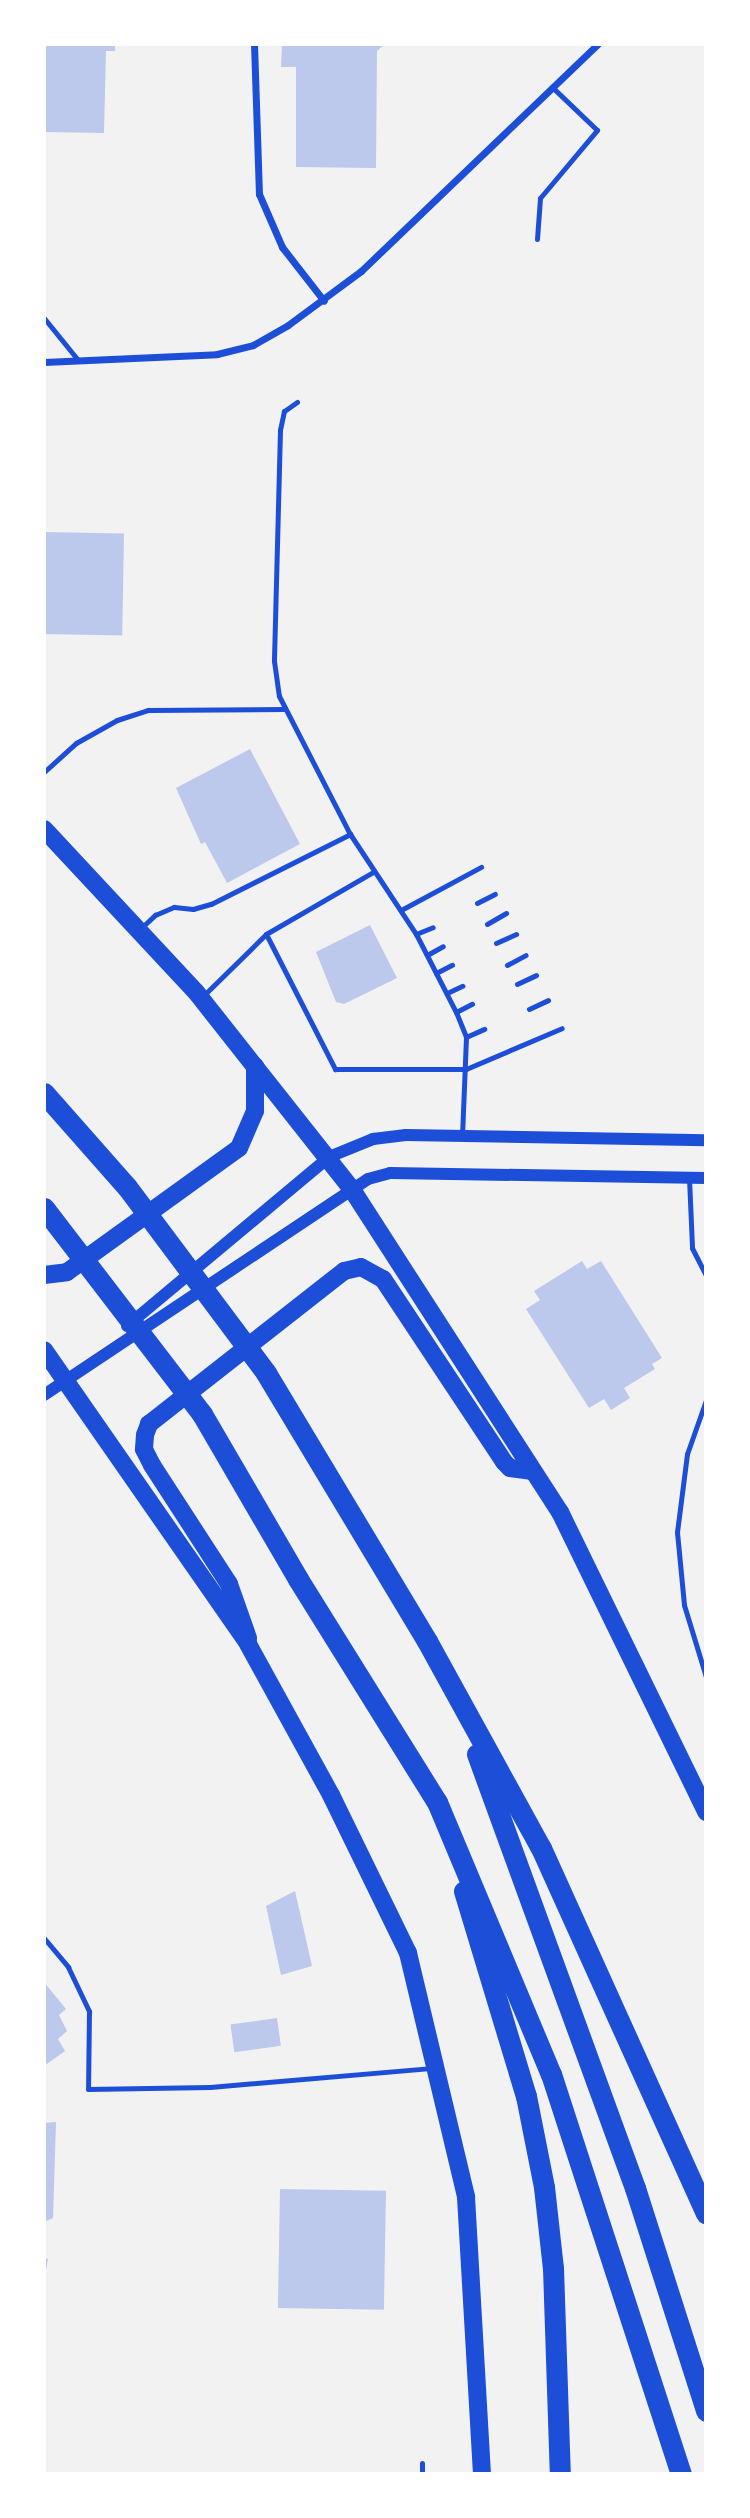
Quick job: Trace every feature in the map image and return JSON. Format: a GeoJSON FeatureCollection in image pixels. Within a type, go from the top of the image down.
{"type":"FeatureCollection","features":[{"type":"Feature","properties":{"kind":"highway"},"geometry":{"type":"LineString","coordinates":[[44,1093],[127,1187],[266,1373],[452,1686],[541,1849],[706,2213]]}},
{"type":"Feature","properties":{"kind":"highway"},"geometry":{"type":"LineString","coordinates":[[44,1208],[70,1236],[202,1414],[298,1579],[437,1802],[551,2074],[681,2474]]}},
{"type":"Feature","properties":{"kind":"highway"},"geometry":{"type":"LineString","coordinates":[[452,1686],[635,2188],[706,2411]]}},
{"type":"Feature","properties":{"kind":"highway"},"geometry":{"type":"LineString","coordinates":[[437,1802],[537,2147],[553,2268],[560,2474]]}},
{"type":"Feature","properties":{"kind":"main road"},"geometry":{"type":"LineString","coordinates":[[44,829],[201,998],[351,1188],[531,1471],[560,1512],[706,1812]]}},
{"type":"Feature","properties":{"kind":"main road"},"geometry":{"type":"LineString","coordinates":[[44,1275],[67,1272],[239,1148],[255,1111],[255,1064]]}},
{"type":"Feature","properties":{"kind":"main road"},"geometry":{"type":"LineString","coordinates":[[248,1644],[243,1614],[229,1584],[152,1465],[144,1449],[145,1435],[149,1423],[344,1271],[361,1267],[383,1279],[506,1466],[531,1471]]}},
{"type":"Feature","properties":{"kind":"main road"},"geometry":{"type":"LineString","coordinates":[[44,1350],[248,1644],[348,1828],[408,1953],[466,2197],[482,2474]]}},
{"type":"Feature","properties":{"kind":"street"},"geometry":{"type":"LineString","coordinates":[[254,44],[259,194],[282,247],[324,301]]}},
{"type":"Feature","properties":{"kind":"street"},"geometry":{"type":"LineString","coordinates":[[44,362],[217,354],[253,345],[324,301],[361,271],[598,44]]}},
{"type":"Feature","properties":{"kind":"street"},"geometry":{"type":"LineString","coordinates":[[44,1395],[329,1157],[373,1139],[462,1136],[706,1140]]}},
{"type":"Feature","properties":{"kind":"street"},"geometry":{"type":"LineString","coordinates":[[65,1378],[351,1188],[390,1173],[706,1178]]}},
{"type":"Feature","properties":{"kind":"lane"},"geometry":{"type":"LineString","coordinates":[[537,239],[540,198],[597,130],[552,87]]}},
{"type":"Feature","properties":{"kind":"lane"},"geometry":{"type":"LineString","coordinates":[[44,318],[78,360]]}},
{"type":"Feature","properties":{"kind":"lane"},"geometry":{"type":"LineString","coordinates":[[297,402],[284,411],[280,430],[274,661],[284,709],[350,834],[416,934],[456,1012],[466,1037],[462,1136]]}},
{"type":"Feature","properties":{"kind":"lane"},"geometry":{"type":"LineString","coordinates":[[44,772],[76,743],[117,719],[148,710],[284,709]]}},
{"type":"Feature","properties":{"kind":"lane"},"geometry":{"type":"LineString","coordinates":[[139,929],[155,915],[174,906],[193,909],[211,904],[350,834]]}},
{"type":"Feature","properties":{"kind":"lane"},"geometry":{"type":"LineString","coordinates":[[401,910],[481,867]]}},
{"type":"Feature","properties":{"kind":"lane"},"geometry":{"type":"LineString","coordinates":[[201,998],[266,934],[373,872]]}},
{"type":"Feature","properties":{"kind":"lane"},"geometry":{"type":"LineString","coordinates":[[477,903],[495,894]]}},
{"type":"Feature","properties":{"kind":"lane"},"geometry":{"type":"LineString","coordinates":[[487,924],[506,913]]}},
{"type":"Feature","properties":{"kind":"lane"},"geometry":{"type":"LineString","coordinates":[[416,934],[433,926]]}},
{"type":"Feature","properties":{"kind":"lane"},"geometry":{"type":"LineString","coordinates":[[266,934],[335,1069],[466,1069],[562,1028]]}},
{"type":"Feature","properties":{"kind":"lane"},"geometry":{"type":"LineString","coordinates":[[496,943],[516,934]]}},
{"type":"Feature","properties":{"kind":"lane"},"geometry":{"type":"LineString","coordinates":[[426,955],[443,946]]}},
{"type":"Feature","properties":{"kind":"lane"},"geometry":{"type":"LineString","coordinates":[[507,965],[526,955]]}},
{"type":"Feature","properties":{"kind":"lane"},"geometry":{"type":"LineString","coordinates":[[436,973],[452,965]]}},
{"type":"Feature","properties":{"kind":"lane"},"geometry":{"type":"LineString","coordinates":[[517,984],[536,975]]}},
{"type":"Feature","properties":{"kind":"lane"},"geometry":{"type":"LineString","coordinates":[[447,993],[463,986]]}},
{"type":"Feature","properties":{"kind":"lane"},"geometry":{"type":"LineString","coordinates":[[529,1009],[548,1000]]}},
{"type":"Feature","properties":{"kind":"lane"},"geometry":{"type":"LineString","coordinates":[[456,1012],[472,1004]]}},
{"type":"Feature","properties":{"kind":"lane"},"geometry":{"type":"LineString","coordinates":[[466,1037],[484,1028]]}},
{"type":"Feature","properties":{"kind":"lane"},"geometry":{"type":"LineString","coordinates":[[689,1178],[692,1248],[706,1275]]}},
{"type":"Feature","properties":{"kind":"lane"},"geometry":{"type":"LineString","coordinates":[[706,1400],[687,1454],[677,1532],[684,1605],[706,1677]]}},
{"type":"Feature","properties":{"kind":"lane"},"geometry":{"type":"LineString","coordinates":[[44,1938],[68,1968],[89,2011],[88,2089],[210,2087],[437,2067]]}},
{"type":"Feature","properties":{"kind":"lane"},"geometry":{"type":"LineString","coordinates":[[422,2463],[422,2474]]}},
{"type":"Feature","properties":{"kind":"building"},"geometry":{"type":"Polygon","coordinates":[[[44,44],[115,44],[115,51],[106,51],[104,133],[44,132],[44,44]]]}},
{"type":"Feature","properties":{"kind":"building"},"geometry":{"type":"Polygon","coordinates":[[[282,44],[385,44],[377,51],[376,168],[296,167],[296,67],[281,67],[282,44]]]}},
{"type":"Feature","properties":{"kind":"building"},"geometry":{"type":"Polygon","coordinates":[[[44,532],[124,533],[122,635],[44,634],[44,532]]]}},
{"type":"Feature","properties":{"kind":"building"},"geometry":{"type":"Polygon","coordinates":[[[250,749],[300,844],[227,883],[205,842],[201,844],[176,788],[250,749]]]}},
{"type":"Feature","properties":{"kind":"building"},"geometry":{"type":"Polygon","coordinates":[[[370,925],[397,978],[344,1004],[336,1002],[316,952],[370,925]]]}},
{"type":"Feature","properties":{"kind":"building"},"geometry":{"type":"Polygon","coordinates":[[[582,1261],[587,1269],[601,1261],[662,1358],[652,1364],[655,1369],[624,1388],[630,1398],[611,1410],[604,1399],[589,1408],[526,1309],[540,1300],[534,1291],[582,1261]]]}},
{"type":"Feature","properties":{"kind":"building"},"geometry":{"type":"Polygon","coordinates":[[[295,1891],[312,1966],[281,1975],[266,1906],[295,1891]]]}},
{"type":"Feature","properties":{"kind":"building"},"geometry":{"type":"Polygon","coordinates":[[[44,1982],[66,2009],[59,2015],[67,2031],[58,2039],[65,2051],[44,2066],[44,1982]]]}},
{"type":"Feature","properties":{"kind":"building"},"geometry":{"type":"Polygon","coordinates":[[[277,2018],[281,2046],[234,2052],[230,2025],[277,2018]]]}},
{"type":"Feature","properties":{"kind":"building"},"geometry":{"type":"Polygon","coordinates":[[[56,2122],[53,2218],[44,2222],[44,2123],[56,2122]]]}},
{"type":"Feature","properties":{"kind":"building"},"geometry":{"type":"Polygon","coordinates":[[[280,2189],[386,2191],[384,2310],[278,2308],[280,2189]]]}},
{"type":"Feature","properties":{"kind":"building"},"geometry":{"type":"Polygon","coordinates":[[[44,2258],[48,2259],[44,2282],[44,2258]]]}}]}
